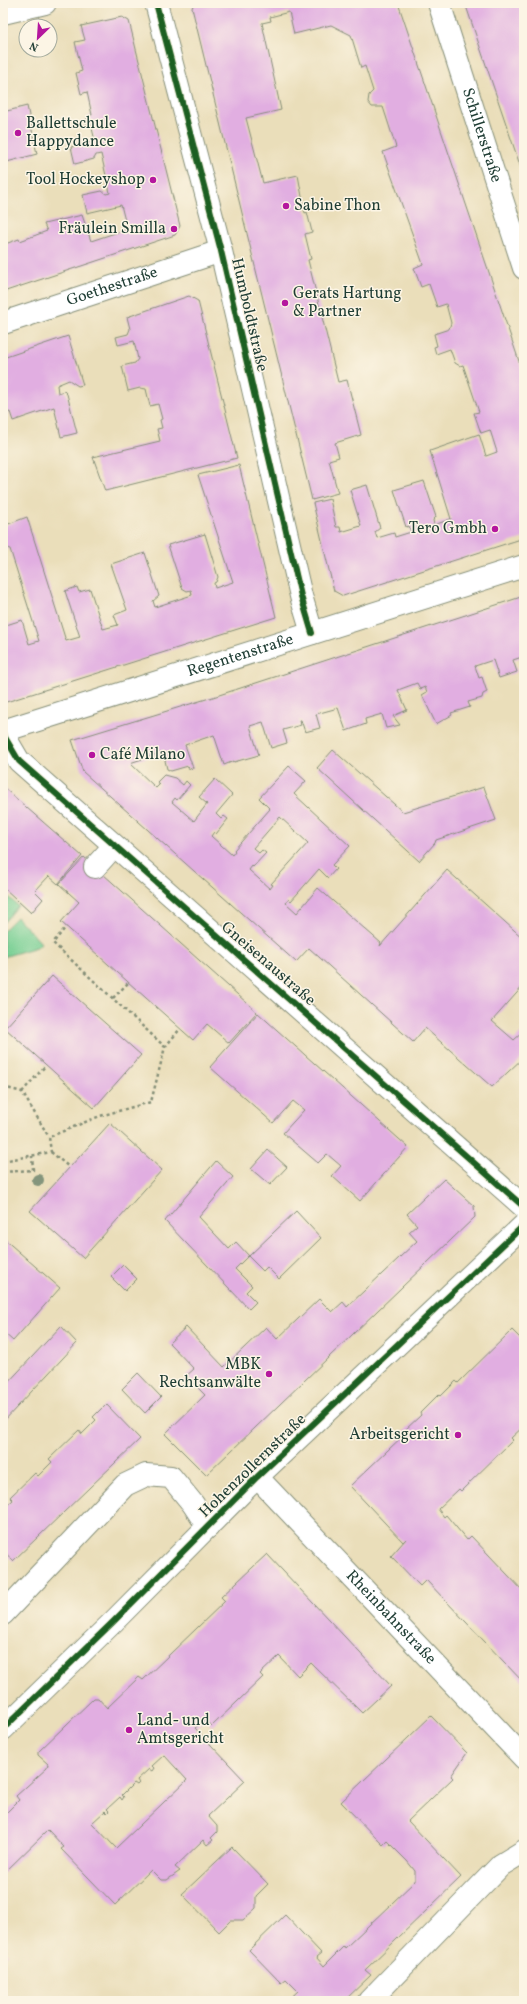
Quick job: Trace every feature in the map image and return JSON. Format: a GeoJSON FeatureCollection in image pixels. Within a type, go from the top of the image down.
{"type":"FeatureCollection","features":[{"type":"Feature","properties":{"kind":"street"},"geometry":{"type":"LineString","coordinates":[[3,13],[45,3]]}},
{"type":"Feature","properties":{"kind":"street","name":"Humboldtstraße"},"geometry":{"type":"LineString","coordinates":[[156,3],[221,252],[301,596],[312,633]]}},
{"type":"Feature","properties":{"kind":"street","name":"Schillerstraße"},"geometry":{"type":"LineString","coordinates":[[439,3],[524,268]]}},
{"type":"Feature","properties":{"kind":"street","name":"Goethestraße"},"geometry":{"type":"LineString","coordinates":[[3,323],[221,252]]}},
{"type":"Feature","properties":{"kind":"street","name":"Regentenstraße"},"geometry":{"type":"LineString","coordinates":[[3,730],[524,566]]}},
{"type":"Feature","properties":{"kind":"street","name":"Gneisenaustraße"},"geometry":{"type":"LineString","coordinates":[[3,734],[19,761],[524,1208]]}},
{"type":"Feature","properties":{"kind":"street"},"geometry":{"type":"LineString","coordinates":[[95,867],[114,846]]}},
{"type":"Feature","properties":{"kind":"street","name":"Hohenzollernstraße"},"geometry":{"type":"LineString","coordinates":[[3,1729],[257,1477],[524,1225]]}},
{"type":"Feature","properties":{"kind":"street","name":"Hohenzollernstraße"},"geometry":{"type":"LineString","coordinates":[[3,1614],[125,1485],[146,1476],[171,1476],[193,1504],[208,1527]]}},
{"type":"Feature","properties":{"kind":"street","name":"Rheinbahnstraße"},"geometry":{"type":"LineString","coordinates":[[257,1477],[524,1758]]}},
{"type":"Feature","properties":{"kind":"street"},"geometry":{"type":"LineString","coordinates":[[369,2001],[501,1865],[524,1852]]}},
{"type":"Feature","properties":{"kind":"path"},"geometry":{"type":"LineString","coordinates":[[66,927],[53,943],[164,1047]]}},
{"type":"Feature","properties":{"kind":"path"},"geometry":{"type":"LineString","coordinates":[[113,998],[128,982]]}},
{"type":"Feature","properties":{"kind":"path"},"geometry":{"type":"LineString","coordinates":[[49,1137],[100,1116],[151,1102],[164,1047],[180,1029]]}},
{"type":"Feature","properties":{"kind":"path"},"geometry":{"type":"LineString","coordinates":[[22,1092],[46,1065]]}},
{"type":"Feature","properties":{"kind":"path"},"geometry":{"type":"LineString","coordinates":[[3,1087],[22,1092],[49,1137],[51,1152],[69,1167]]}},
{"type":"Feature","properties":{"kind":"path"},"geometry":{"type":"LineString","coordinates":[[3,1161],[51,1152]]}},
{"type":"Feature","properties":{"kind":"path"},"geometry":{"type":"LineString","coordinates":[[3,1172],[33,1170],[32,1156]]}},
{"type":"Feature","properties":{"kind":"green space"},"geometry":{"type":"Polygon","coordinates":[[[3,892],[18,906],[3,923],[3,892]]]}},
{"type":"Feature","properties":{"kind":"green space"},"geometry":{"type":"Polygon","coordinates":[[[17,917],[41,943],[37,947],[3,957],[3,931],[17,917]]]}},
{"type":"Feature","properties":{"kind":"building"},"geometry":{"type":"Polygon","coordinates":[[[194,3],[398,3],[524,376],[524,538],[343,596],[334,591],[313,503],[330,499],[336,527],[340,527],[341,532],[361,526],[350,490],[367,485],[380,528],[375,532],[377,538],[394,533],[395,537],[411,532],[409,526],[406,527],[394,490],[424,481],[436,517],[433,520],[434,525],[451,519],[430,451],[479,434],[486,456],[497,452],[490,430],[481,433],[474,413],[479,412],[463,365],[460,366],[455,363],[450,349],[436,354],[434,347],[437,346],[434,334],[449,329],[451,323],[446,304],[437,307],[429,284],[421,287],[414,268],[423,264],[383,152],[396,147],[383,107],[372,107],[368,102],[369,95],[373,91],[365,66],[361,68],[351,35],[331,25],[294,34],[289,12],[270,17],[271,21],[262,23],[281,110],[246,118],[263,183],[298,175],[305,213],[307,212],[312,232],[305,234],[311,259],[308,260],[338,382],[347,380],[361,435],[335,443],[339,457],[329,460],[338,493],[312,500],[192,8],[194,3]]]}},
{"type":"Feature","properties":{"kind":"building"},"geometry":{"type":"Polygon","coordinates":[[[465,3],[524,3],[524,177],[465,3]]]}},
{"type":"Feature","properties":{"kind":"building"},"geometry":{"type":"Polygon","coordinates":[[[122,17],[129,21],[180,226],[175,235],[3,292],[3,240],[5,244],[19,239],[20,241],[47,231],[44,224],[82,215],[91,241],[127,229],[121,205],[87,213],[83,195],[102,191],[106,194],[110,193],[101,154],[96,155],[94,159],[75,164],[71,147],[95,141],[91,124],[87,125],[86,120],[92,115],[87,92],[81,94],[76,73],[82,71],[75,42],[85,40],[81,26],[122,17]]]}},
{"type":"Feature","properties":{"kind":"building","name":"Ballettschule Happydance"},"geometry":{"type":"Polygon","coordinates":[[[27,106],[37,154],[3,163],[3,112],[27,106]]]}},
{"type":"Feature","properties":{"kind":"building"},"geometry":{"type":"Polygon","coordinates":[[[189,296],[198,301],[237,458],[105,491],[93,457],[160,441],[157,429],[162,428],[160,420],[162,419],[158,404],[150,406],[146,389],[140,388],[128,391],[122,366],[135,363],[138,359],[134,341],[118,345],[116,337],[128,334],[130,329],[127,317],[189,296]]]}},
{"type":"Feature","properties":{"kind":"building"},"geometry":{"type":"Polygon","coordinates":[[[68,336],[83,385],[78,386],[69,380],[57,385],[58,393],[64,391],[67,394],[77,433],[61,437],[54,407],[13,421],[10,412],[3,414],[3,358],[68,336]]]}},
{"type":"Feature","properties":{"kind":"building"},"geometry":{"type":"Polygon","coordinates":[[[239,465],[276,617],[3,703],[3,659],[5,658],[3,650],[3,626],[22,620],[29,644],[39,641],[10,549],[3,546],[3,526],[27,517],[66,641],[80,637],[65,591],[77,587],[79,592],[90,589],[103,629],[118,625],[114,615],[127,610],[111,564],[145,553],[159,596],[153,601],[155,607],[192,595],[191,590],[187,591],[182,588],[168,545],[205,534],[218,577],[214,583],[215,588],[233,582],[198,475],[239,465]]]}},
{"type":"Feature","properties":{"kind":"building"},"geometry":{"type":"Polygon","coordinates":[[[524,596],[524,662],[522,657],[513,660],[517,672],[499,678],[493,660],[475,666],[479,678],[482,677],[487,692],[483,694],[482,698],[468,702],[470,707],[451,713],[452,715],[436,724],[422,695],[427,692],[425,687],[420,689],[417,683],[398,690],[407,710],[393,716],[400,725],[386,728],[382,714],[365,719],[366,724],[346,731],[338,708],[316,714],[320,728],[305,732],[301,720],[299,720],[301,725],[283,730],[287,743],[271,748],[263,722],[250,726],[259,755],[224,765],[214,735],[185,745],[193,768],[189,769],[188,766],[171,771],[167,769],[163,752],[130,763],[156,788],[160,784],[157,782],[164,775],[175,778],[183,785],[186,781],[190,785],[177,800],[175,798],[172,802],[194,821],[207,804],[199,797],[215,779],[232,795],[216,814],[221,819],[224,816],[228,819],[216,834],[214,832],[211,836],[232,855],[235,851],[234,850],[270,809],[259,798],[289,766],[306,781],[294,794],[350,846],[332,865],[336,869],[328,878],[319,869],[291,901],[289,899],[286,903],[297,913],[318,888],[381,943],[380,946],[447,870],[524,939],[524,985],[492,1021],[514,1040],[524,1031],[524,1057],[492,1087],[425,1028],[413,1042],[309,948],[296,962],[83,772],[72,740],[213,697],[524,596]],[[280,817],[253,848],[259,853],[262,850],[266,853],[249,870],[270,889],[273,885],[271,884],[308,843],[280,817]]]}},
{"type":"Feature","properties":{"kind":"building"},"geometry":{"type":"Polygon","coordinates":[[[333,750],[403,812],[484,787],[496,820],[436,840],[419,861],[317,768],[333,750]]]}},
{"type":"Feature","properties":{"kind":"building"},"geometry":{"type":"Polygon","coordinates":[[[3,787],[82,856],[58,884],[49,876],[35,891],[43,899],[31,913],[3,887],[3,787]]]}},
{"type":"Feature","properties":{"kind":"building"},"geometry":{"type":"Polygon","coordinates":[[[84,857],[257,1012],[229,1043],[207,1024],[193,1040],[61,922],[79,902],[59,884],[84,857]]]}},
{"type":"Feature","properties":{"kind":"building"},"geometry":{"type":"Polygon","coordinates":[[[52,976],[141,1055],[94,1108],[5,1028],[52,976]]]}},
{"type":"Feature","properties":{"kind":"building"},"geometry":{"type":"Polygon","coordinates":[[[258,1013],[408,1147],[360,1201],[332,1176],[341,1166],[327,1154],[318,1163],[283,1133],[304,1110],[293,1101],[273,1123],[210,1067],[258,1013]]]}},
{"type":"Feature","properties":{"kind":"building"},"geometry":{"type":"Polygon","coordinates":[[[110,1123],[162,1170],[83,1258],[30,1211],[110,1123]]]}},
{"type":"Feature","properties":{"kind":"building"},"geometry":{"type":"Polygon","coordinates":[[[268,1150],[287,1167],[270,1185],[251,1169],[268,1150]]]}},
{"type":"Feature","properties":{"kind":"building"},"geometry":{"type":"Polygon","coordinates":[[[216,1161],[233,1177],[199,1217],[229,1249],[236,1242],[249,1256],[296,1211],[321,1238],[279,1279],[267,1267],[263,1271],[248,1256],[235,1269],[252,1286],[246,1292],[256,1302],[249,1309],[165,1221],[216,1161]]]}},
{"type":"Feature","properties":{"kind":"building"},"geometry":{"type":"Polygon","coordinates":[[[444,1179],[474,1206],[475,1217],[206,1475],[165,1434],[205,1395],[186,1376],[194,1369],[169,1343],[186,1327],[224,1367],[266,1327],[277,1339],[319,1299],[332,1312],[343,1302],[347,1307],[417,1241],[409,1232],[417,1225],[407,1214],[444,1179]]]}},
{"type":"Feature","properties":{"kind":"building"},"geometry":{"type":"Polygon","coordinates":[[[3,1238],[60,1288],[13,1341],[3,1332],[3,1238]]]}},
{"type":"Feature","properties":{"kind":"building"},"geometry":{"type":"Polygon","coordinates":[[[123,1265],[137,1279],[125,1291],[111,1277],[123,1265]]]}},
{"type":"Feature","properties":{"kind":"building"},"geometry":{"type":"Polygon","coordinates":[[[61,1326],[77,1343],[3,1422],[3,1388],[61,1326]]]}},
{"type":"Feature","properties":{"kind":"building","name":"Arbeitsgericht"},"geometry":{"type":"Polygon","coordinates":[[[512,1330],[524,1342],[524,1426],[511,1438],[513,1440],[461,1491],[459,1489],[438,1509],[444,1517],[446,1515],[467,1540],[471,1536],[524,1592],[524,1683],[426,1580],[420,1586],[391,1556],[406,1539],[403,1542],[350,1486],[406,1433],[404,1431],[421,1415],[420,1413],[439,1394],[441,1396],[456,1381],[458,1383],[512,1330]]]}},
{"type":"Feature","properties":{"kind":"building"},"geometry":{"type":"Polygon","coordinates":[[[138,1373],[161,1397],[145,1413],[122,1389],[138,1373]]]}},
{"type":"Feature","properties":{"kind":"building"},"geometry":{"type":"Polygon","coordinates":[[[106,1404],[140,1439],[13,1561],[3,1550],[3,1509],[13,1500],[10,1497],[35,1473],[38,1476],[52,1462],[49,1459],[79,1430],[82,1434],[96,1420],[93,1417],[106,1404]]]}},
{"type":"Feature","properties":{"kind":"building","name":"Land- und Amtsgericht"},"geometry":{"type":"Polygon","coordinates":[[[267,1554],[391,1686],[362,1713],[311,1663],[298,1676],[279,1656],[260,1674],[263,1677],[212,1726],[205,1719],[195,1728],[245,1781],[208,1816],[217,1826],[217,1832],[211,1838],[213,1840],[207,1845],[203,1840],[175,1867],[180,1871],[167,1880],[161,1880],[151,1870],[115,1905],[61,1849],[64,1847],[48,1830],[3,1874],[3,1816],[19,1800],[16,1796],[47,1768],[48,1764],[38,1755],[38,1752],[94,1698],[98,1698],[107,1708],[139,1677],[143,1680],[225,1601],[221,1597],[267,1554]],[[164,1755],[152,1766],[154,1768],[152,1771],[149,1769],[137,1780],[139,1783],[137,1785],[134,1783],[122,1795],[124,1797],[122,1800],[120,1797],[107,1809],[109,1811],[107,1813],[105,1811],[92,1823],[116,1848],[187,1780],[164,1755]]]}},
{"type":"Feature","properties":{"kind":"building"},"geometry":{"type":"Polygon","coordinates":[[[431,1716],[467,1753],[451,1776],[453,1778],[408,1821],[461,1877],[365,1970],[371,1975],[344,2001],[287,2001],[298,1991],[286,1979],[281,1983],[249,1950],[285,1915],[321,1953],[316,1957],[324,1966],[415,1881],[415,1871],[407,1861],[387,1841],[383,1845],[341,1802],[431,1716]]]}},
{"type":"Feature","properties":{"kind":"building"},"geometry":{"type":"Polygon","coordinates":[[[232,1847],[268,1884],[256,1896],[256,1908],[243,1920],[231,1920],[219,1932],[182,1894],[232,1847]]]}},
{"type":"Feature","properties":{"kind":"building"},"geometry":{"type":"Polygon","coordinates":[[[3,1948],[8,1954],[3,1959],[3,1948]]]}},
{"type":"Feature","properties":{"kind":"cycle path"},"geometry":{"type":"LineString","coordinates":[[156,3],[221,251],[301,596],[312,633]]}},
{"type":"Feature","properties":{"kind":"cycle path"},"geometry":{"type":"LineString","coordinates":[[3,734],[19,761],[524,1207]]}},
{"type":"Feature","properties":{"kind":"cycle path"},"geometry":{"type":"LineString","coordinates":[[3,1729],[113,1622],[257,1477],[524,1225]]}},
{"type":"Feature","properties":{"kind":"place","name":"Ballettschule Happydance"},"geometry":{"type":"Point","coordinates":[18,133]}},
{"type":"Feature","properties":{"kind":"place","name":"Tool Hockeyshop"},"geometry":{"type":"Point","coordinates":[153,180]}},
{"type":"Feature","properties":{"kind":"place","name":"Sabine Thon"},"geometry":{"type":"Point","coordinates":[286,206]}},
{"type":"Feature","properties":{"kind":"place","name":"Fräulein Smilla"},"geometry":{"type":"Point","coordinates":[174,229]}},
{"type":"Feature","properties":{"kind":"place","name":"Gerats Hartung & Partner"},"geometry":{"type":"Point","coordinates":[285,303]}},
{"type":"Feature","properties":{"kind":"place","name":"Tero Gmbh"},"geometry":{"type":"Point","coordinates":[495,529]}},
{"type":"Feature","properties":{"kind":"place","name":"Café Milano"},"geometry":{"type":"Point","coordinates":[92,755]}},
{"type":"Feature","properties":{"kind":"place","name":"MBK Rechtsanwälte"},"geometry":{"type":"Point","coordinates":[269,1374]}},
{"type":"Feature","properties":{"kind":"place","name":"Arbeitsgericht"},"geometry":{"type":"Point","coordinates":[458,1435]}},
{"type":"Feature","properties":{"kind":"place","name":"Land- und Amtsgericht"},"geometry":{"type":"Point","coordinates":[129,1730]}}]}
